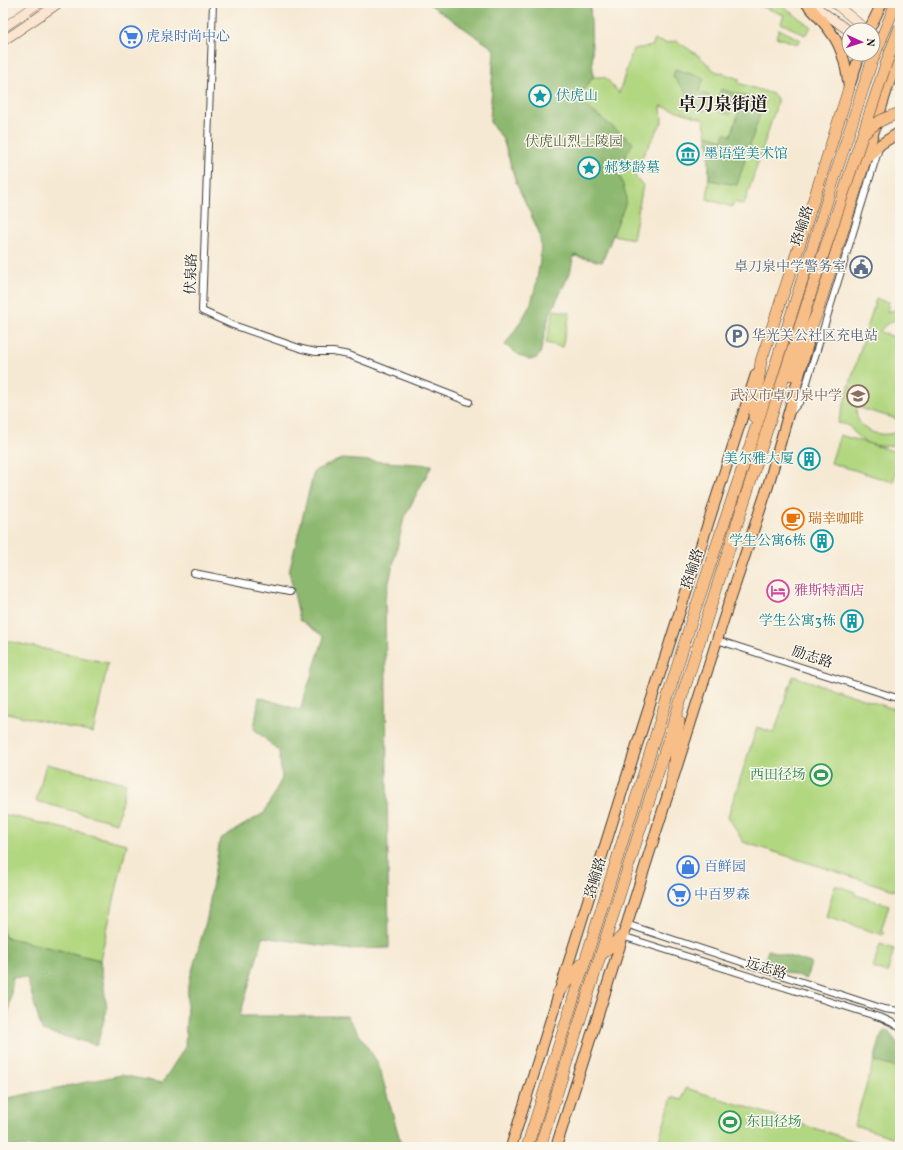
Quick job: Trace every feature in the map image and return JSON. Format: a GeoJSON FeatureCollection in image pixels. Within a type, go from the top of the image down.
{"type":"FeatureCollection","features":[{"type":"Feature","properties":{"kind":"highway","name":"珞喻路"},"geometry":{"type":"LineString","coordinates":[[527,1147],[693,616],[751,443],[831,188],[871,64],[896,3]]}},
{"type":"Feature","properties":{"kind":"highway","name":"珞喻路"},"geometry":{"type":"LineString","coordinates":[[540,1147],[764,438],[887,60],[900,27]]}},
{"type":"Feature","properties":{"kind":"highway"},"geometry":{"type":"LineString","coordinates":[[751,443],[760,361],[800,243],[849,88]]}},
{"type":"Feature","properties":{"kind":"highway"},"geometry":{"type":"LineString","coordinates":[[831,188],[839,176],[853,147],[867,130],[882,120],[900,113]]}},
{"type":"Feature","properties":{"kind":"highway"},"geometry":{"type":"LineString","coordinates":[[764,438],[817,313],[865,160]]}},
{"type":"Feature","properties":{"kind":"highway"},"geometry":{"type":"LineString","coordinates":[[672,786],[683,693]]}},
{"type":"Feature","properties":{"kind":"highway"},"geometry":{"type":"LineString","coordinates":[[601,955],[622,936]]}},
{"type":"Feature","properties":{"kind":"highway"},"geometry":{"type":"LineString","coordinates":[[558,993],[586,958]]}},
{"type":"Feature","properties":{"kind":"main road"},"geometry":{"type":"LineString","coordinates":[[3,28],[39,3]]}},
{"type":"Feature","properties":{"kind":"main road"},"geometry":{"type":"LineString","coordinates":[[3,41],[59,3]]}},
{"type":"Feature","properties":{"kind":"main road"},"geometry":{"type":"LineString","coordinates":[[806,3],[832,32],[841,46],[849,88]]}},
{"type":"Feature","properties":{"kind":"main road"},"geometry":{"type":"LineString","coordinates":[[811,3],[841,25]]}},
{"type":"Feature","properties":{"kind":"main road"},"geometry":{"type":"LineString","coordinates":[[834,3],[858,22]]}},
{"type":"Feature","properties":{"kind":"main road"},"geometry":{"type":"LineString","coordinates":[[872,22],[882,3]]}},
{"type":"Feature","properties":{"kind":"main road"},"geometry":{"type":"LineString","coordinates":[[865,160],[897,71],[899,56],[881,42]]}},
{"type":"Feature","properties":{"kind":"main road"},"geometry":{"type":"LineString","coordinates":[[881,58],[897,71]]}},
{"type":"Feature","properties":{"kind":"main road"},"geometry":{"type":"LineString","coordinates":[[849,88],[857,62]]}},
{"type":"Feature","properties":{"kind":"main road"},"geometry":{"type":"LineString","coordinates":[[840,117],[853,114],[861,116],[870,123],[874,134]]}},
{"type":"Feature","properties":{"kind":"main road"},"geometry":{"type":"LineString","coordinates":[[865,160],[881,144],[900,132]]}},
{"type":"Feature","properties":{"kind":"main road"},"geometry":{"type":"LineString","coordinates":[[556,1147],[622,936],[672,786],[717,640],[768,486],[817,313]]}},
{"type":"Feature","properties":{"kind":"main road"},"geometry":{"type":"LineString","coordinates":[[511,1147],[558,993],[760,361]]}},
{"type":"Feature","properties":{"kind":"street","name":"伏泉路"},"geometry":{"type":"LineString","coordinates":[[213,3],[202,311],[233,326],[302,349],[316,352],[333,352],[349,355],[469,402]]}},
{"type":"Feature","properties":{"kind":"street"},"geometry":{"type":"LineString","coordinates":[[788,416],[801,400],[803,395],[881,144]]}},
{"type":"Feature","properties":{"kind":"street"},"geometry":{"type":"LineString","coordinates":[[194,573],[289,592]]}},
{"type":"Feature","properties":{"kind":"street","name":"励志路"},"geometry":{"type":"LineString","coordinates":[[717,640],[900,699]]}},
{"type":"Feature","properties":{"kind":"street","name":"远志路"},"geometry":{"type":"LineString","coordinates":[[626,924],[884,1009],[900,1011]]}},
{"type":"Feature","properties":{"kind":"street","name":"远志路"},"geometry":{"type":"LineString","coordinates":[[622,936],[882,1018],[900,1028]]}},
{"type":"Feature","properties":{"kind":"green space","name":"伏虎山烈士陵园"},"geometry":{"type":"Polygon","coordinates":[[[428,3],[590,3],[593,77],[605,77],[619,93],[633,49],[652,46],[655,40],[666,43],[677,41],[699,56],[715,71],[740,79],[738,83],[773,94],[777,98],[777,104],[744,205],[734,202],[732,207],[707,199],[709,159],[706,129],[703,119],[661,106],[662,122],[638,164],[635,173],[636,179],[643,185],[633,239],[613,235],[602,262],[541,249],[541,238],[516,182],[504,142],[490,122],[494,49],[428,3]]]}},
{"type":"Feature","properties":{"kind":"green space","name":"伏虎山烈士陵园"},"geometry":{"type":"Polygon","coordinates":[[[428,3],[590,3],[593,77],[577,99],[633,143],[618,169],[626,195],[626,202],[602,262],[574,255],[570,273],[549,316],[540,354],[537,358],[528,359],[523,357],[505,345],[531,303],[539,267],[541,244],[538,230],[516,182],[504,142],[490,122],[494,49],[428,3]]]}},
{"type":"Feature","properties":{"kind":"green space"},"geometry":{"type":"Polygon","coordinates":[[[753,3],[779,3],[811,27],[805,35],[781,23],[784,15],[753,3]]]}},
{"type":"Feature","properties":{"kind":"green space"},"geometry":{"type":"Polygon","coordinates":[[[779,29],[801,40],[797,44],[776,37],[779,29]]]}},
{"type":"Feature","properties":{"kind":"green space"},"geometry":{"type":"Polygon","coordinates":[[[675,69],[704,78],[699,92],[710,96],[705,111],[696,109],[686,92],[673,77],[675,69]]]}},
{"type":"Feature","properties":{"kind":"green space"},"geometry":{"type":"Polygon","coordinates":[[[721,89],[764,102],[737,185],[709,180],[709,150],[707,135],[723,140],[725,133],[731,136],[740,108],[733,105],[730,115],[715,110],[721,89]]]}},
{"type":"Feature","properties":{"kind":"green space"},"geometry":{"type":"Polygon","coordinates":[[[876,299],[889,302],[887,312],[900,308],[900,319],[888,323],[880,332],[900,339],[900,420],[857,407],[857,415],[859,422],[864,427],[878,434],[893,433],[900,430],[900,443],[890,446],[878,446],[867,443],[858,437],[849,426],[838,423],[876,299]]]}},
{"type":"Feature","properties":{"kind":"green space"},"geometry":{"type":"Polygon","coordinates":[[[554,310],[570,313],[562,347],[546,343],[554,310]]]}},
{"type":"Feature","properties":{"kind":"green space"},"geometry":{"type":"Polygon","coordinates":[[[840,435],[900,453],[900,459],[893,482],[831,463],[840,435]]]}},
{"type":"Feature","properties":{"kind":"green space"},"geometry":{"type":"Polygon","coordinates":[[[341,459],[432,465],[404,518],[385,599],[389,948],[345,949],[263,937],[240,1016],[347,1016],[378,1063],[401,1147],[3,1147],[3,1099],[121,1075],[162,1083],[185,1047],[188,985],[207,918],[220,839],[264,813],[282,778],[279,751],[254,729],[259,697],[300,710],[324,637],[300,620],[289,571],[314,471],[341,459]]]}},
{"type":"Feature","properties":{"kind":"green space"},"geometry":{"type":"Polygon","coordinates":[[[3,640],[108,663],[93,733],[3,712],[3,640]]]}},
{"type":"Feature","properties":{"kind":"green space","name":"西田径场"},"geometry":{"type":"Polygon","coordinates":[[[793,676],[900,711],[900,892],[743,842],[728,816],[757,727],[774,733],[793,676]]]}},
{"type":"Feature","properties":{"kind":"green space"},"geometry":{"type":"Polygon","coordinates":[[[46,764],[126,783],[117,823],[36,801],[46,764]]]}},
{"type":"Feature","properties":{"kind":"green space"},"geometry":{"type":"Polygon","coordinates":[[[3,814],[127,844],[100,960],[5,937],[3,931],[3,814]]]}},
{"type":"Feature","properties":{"kind":"green space"},"geometry":{"type":"Polygon","coordinates":[[[835,885],[855,892],[855,895],[889,905],[881,931],[884,933],[883,935],[826,917],[835,885]]]}},
{"type":"Feature","properties":{"kind":"green space"},"geometry":{"type":"Polygon","coordinates":[[[3,931],[5,937],[100,960],[107,1009],[97,1045],[42,1031],[27,978],[13,977],[6,1034],[3,1034],[3,931]]]}},
{"type":"Feature","properties":{"kind":"green space"},"geometry":{"type":"Polygon","coordinates":[[[880,944],[894,949],[887,973],[873,968],[880,944]]]}},
{"type":"Feature","properties":{"kind":"green space"},"geometry":{"type":"Polygon","coordinates":[[[768,950],[811,963],[806,979],[764,965],[768,950]]]}},
{"type":"Feature","properties":{"kind":"green space"},"geometry":{"type":"Polygon","coordinates":[[[885,1030],[888,1031],[900,1047],[900,1069],[874,1061],[882,1033],[885,1030]]]}},
{"type":"Feature","properties":{"kind":"green space"},"geometry":{"type":"Polygon","coordinates":[[[874,1061],[900,1069],[900,1123],[895,1138],[854,1125],[874,1061]]]}},
{"type":"Feature","properties":{"kind":"green space","name":"东田径场"},"geometry":{"type":"Polygon","coordinates":[[[686,1088],[874,1147],[657,1147],[672,1097],[682,1100],[686,1088]]]}},
{"type":"Feature","properties":{"kind":"place","name":"虎泉时尚中心"},"geometry":{"type":"Point","coordinates":[131,37]}},
{"type":"Feature","properties":{"kind":"place","name":"伏虎山"},"geometry":{"type":"Point","coordinates":[540,96]}},
{"type":"Feature","properties":{"kind":"place","name":"墨语堂美术馆"},"geometry":{"type":"Point","coordinates":[688,154]}},
{"type":"Feature","properties":{"kind":"place","name":"郝梦龄墓"},"geometry":{"type":"Point","coordinates":[589,168]}},
{"type":"Feature","properties":{"kind":"place","name":"卓刀泉中学警务室"},"geometry":{"type":"Point","coordinates":[861,267]}},
{"type":"Feature","properties":{"kind":"place","name":"华光关公社区充电站"},"geometry":{"type":"Point","coordinates":[737,336]}},
{"type":"Feature","properties":{"kind":"place","name":"武汉市卓刀泉中学"},"geometry":{"type":"Point","coordinates":[858,396]}},
{"type":"Feature","properties":{"kind":"place","name":"美尔雅大厦"},"geometry":{"type":"Point","coordinates":[809,459]}},
{"type":"Feature","properties":{"kind":"place","name":"瑞幸咖啡"},"geometry":{"type":"Point","coordinates":[793,519]}},
{"type":"Feature","properties":{"kind":"place","name":"学生公寓6栋"},"geometry":{"type":"Point","coordinates":[822,541]}},
{"type":"Feature","properties":{"kind":"place","name":"雅斯特酒店"},"geometry":{"type":"Point","coordinates":[778,591]}},
{"type":"Feature","properties":{"kind":"place","name":"学生公寓3栋"},"geometry":{"type":"Point","coordinates":[852,621]}},
{"type":"Feature","properties":{"kind":"place","name":"西田径场"},"geometry":{"type":"Point","coordinates":[821,775]}},
{"type":"Feature","properties":{"kind":"place","name":"百鲜园"},"geometry":{"type":"Point","coordinates":[688,867]}},
{"type":"Feature","properties":{"kind":"place","name":"中百罗森"},"geometry":{"type":"Point","coordinates":[679,895]}},
{"type":"Feature","properties":{"kind":"place","name":"东田径场"},"geometry":{"type":"Point","coordinates":[730,1122]}},
{"type":"Feature","properties":{"kind":"district","name":"卓刀泉街道"},"geometry":{"type":"Point","coordinates":[723,105]}}]}
